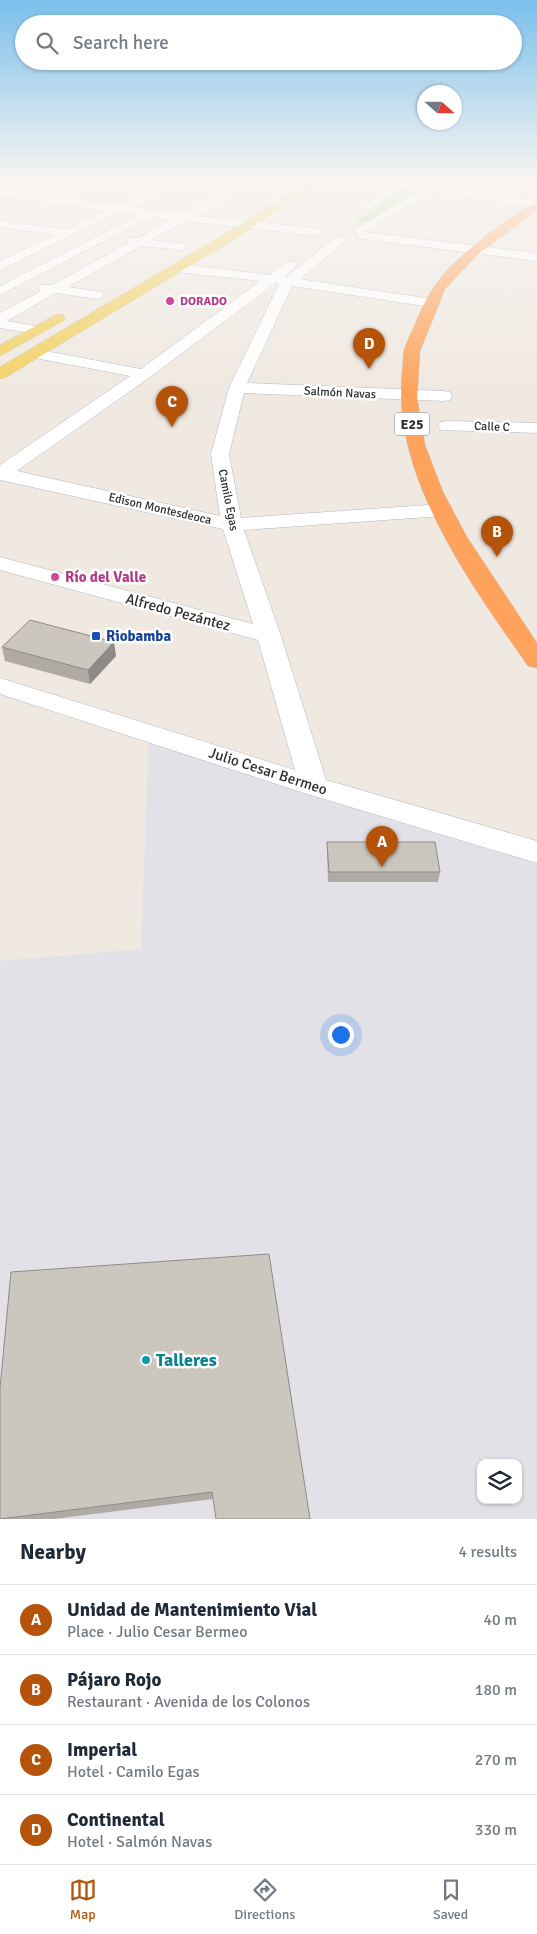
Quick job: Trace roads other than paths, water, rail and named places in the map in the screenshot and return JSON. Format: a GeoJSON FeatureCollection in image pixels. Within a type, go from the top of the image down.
{"type":"FeatureCollection","features":[{"type":"Feature","properties":{"kind":"highway","name":"E25"},"geometry":{"type":"LineString","coordinates":[[476,249],[439,287],[420,322],[412,344],[408,369],[408,395],[412,430],[423,469],[442,510],[480,575],[537,662]]}},
{"type":"Feature","properties":{"kind":"main road"},"geometry":{"type":"LineString","coordinates":[[163,257],[177,249]]}},
{"type":"Feature","properties":{"kind":"main road"},"geometry":{"type":"LineString","coordinates":[[0,374],[208,249]]}},
{"type":"Feature","properties":{"kind":"main road"},"geometry":{"type":"LineString","coordinates":[[0,351],[101,293]]}},
{"type":"Feature","properties":{"kind":"street"},"geometry":{"type":"LineString","coordinates":[[0,266],[34,249]]}},
{"type":"Feature","properties":{"kind":"street"},"geometry":{"type":"LineString","coordinates":[[0,291],[82,249]]}},
{"type":"Feature","properties":{"kind":"street"},"geometry":{"type":"LineString","coordinates":[[0,319],[124,249]]}},
{"type":"Feature","properties":{"kind":"street","name":"Camilo Egas"},"geometry":{"type":"LineString","coordinates":[[0,473],[282,280],[314,249]]}},
{"type":"Feature","properties":{"kind":"street"},"geometry":{"type":"LineString","coordinates":[[476,249],[537,257]]}},
{"type":"Feature","properties":{"kind":"street"},"geometry":{"type":"LineString","coordinates":[[0,251],[95,264]]}},
{"type":"Feature","properties":{"kind":"street"},"geometry":{"type":"LineString","coordinates":[[177,268],[282,280],[431,302]]}},
{"type":"Feature","properties":{"kind":"street"},"geometry":{"type":"LineString","coordinates":[[0,280],[53,289],[101,293]]}},
{"type":"Feature","properties":{"kind":"street","name":"Camilo Egas"},"geometry":{"type":"LineString","coordinates":[[282,280],[284,286],[237,388],[220,454],[232,525],[269,636],[314,786]]}},
{"type":"Feature","properties":{"kind":"street"},"geometry":{"type":"LineString","coordinates":[[0,324],[38,330]]}},
{"type":"Feature","properties":{"kind":"street"},"geometry":{"type":"LineString","coordinates":[[35,354],[144,374]]}},
{"type":"Feature","properties":{"kind":"street","name":"Salmón Navas"},"geometry":{"type":"LineString","coordinates":[[237,388],[444,396]]}},
{"type":"Feature","properties":{"kind":"street","name":"Calle C"},"geometry":{"type":"LineString","coordinates":[[447,426],[537,428]]}},
{"type":"Feature","properties":{"kind":"street","name":"Edison Montesdeoca"},"geometry":{"type":"LineString","coordinates":[[0,473],[232,525],[442,510]]}},
{"type":"Feature","properties":{"kind":"street","name":"Alfredo Pezántez"},"geometry":{"type":"LineString","coordinates":[[0,563],[269,636]]}},
{"type":"Feature","properties":{"kind":"street","name":"Julio Cesar Bermeo"},"geometry":{"type":"LineString","coordinates":[[0,686],[314,786],[537,852]]}},
{"type":"Feature","properties":{"kind":"place","name":"DORADO"},"geometry":{"type":"Point","coordinates":[170,301]}},
{"type":"Feature","properties":{"kind":"place","name":"Continental"},"geometry":{"type":"Point","coordinates":[369,369]}},
{"type":"Feature","properties":{"kind":"place","name":"Imperial"},"geometry":{"type":"Point","coordinates":[172,427]}},
{"type":"Feature","properties":{"kind":"place","name":"Pájaro Rojo"},"geometry":{"type":"Point","coordinates":[497,557]}},
{"type":"Feature","properties":{"kind":"place","name":"Río del Valle"},"geometry":{"type":"Point","coordinates":[55,577]}},
{"type":"Feature","properties":{"kind":"place","name":"Riobamba"},"geometry":{"type":"Point","coordinates":[96,636]}},
{"type":"Feature","properties":{"kind":"place","name":"Unidad de Mantenimiento Vial"},"geometry":{"type":"Point","coordinates":[382,867]}},
{"type":"Feature","properties":{"kind":"place","name":"Talleres"},"geometry":{"type":"Point","coordinates":[146,1360]}}]}
